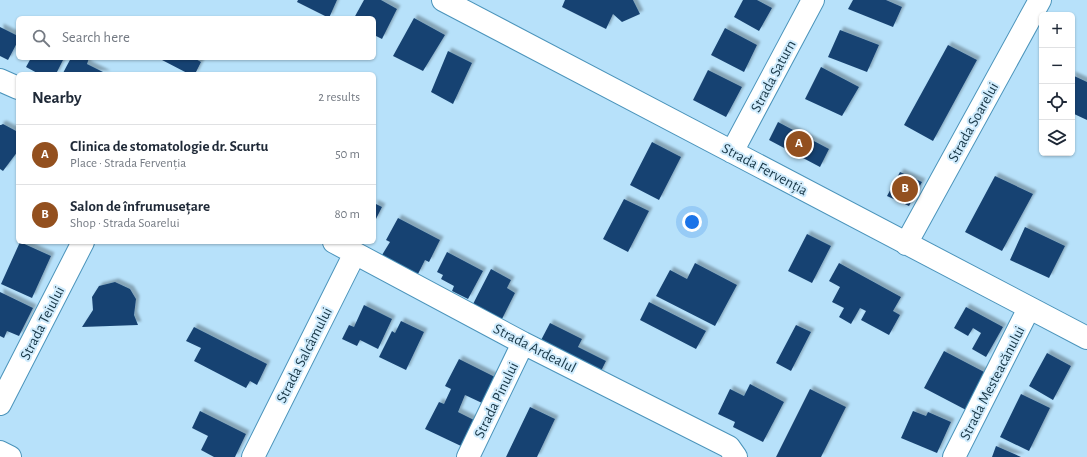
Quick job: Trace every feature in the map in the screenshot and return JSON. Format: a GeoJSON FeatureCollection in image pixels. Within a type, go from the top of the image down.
{"type":"FeatureCollection","features":[{"type":"Feature","properties":{"kind":"street","name":"Strada Fervenția"},"geometry":{"type":"LineString","coordinates":[[443,0],[1087,338]]}},
{"type":"Feature","properties":{"kind":"street","name":"Strada Saturn"},"geometry":{"type":"LineString","coordinates":[[732,152],[813,0]]}},
{"type":"Feature","properties":{"kind":"street","name":"Strada Soarelui"},"geometry":{"type":"LineString","coordinates":[[906,244],[1040,0]]}},
{"type":"Feature","properties":{"kind":"street"},"geometry":{"type":"LineString","coordinates":[[0,80],[16,87]]}},
{"type":"Feature","properties":{"kind":"street","name":"Strada Teiului"},"geometry":{"type":"LineString","coordinates":[[0,404],[83,244]]}},
{"type":"Feature","properties":{"kind":"street","name":"Strada Ardealul"},"geometry":{"type":"LineString","coordinates":[[338,244],[523,342],[730,447],[736,456]]}},
{"type":"Feature","properties":{"kind":"street","name":"Strada Salcâmului"},"geometry":{"type":"LineString","coordinates":[[252,457],[355,253]]}},
{"type":"Feature","properties":{"kind":"street","name":"Strada Mesteacănului"},"geometry":{"type":"LineString","coordinates":[[954,457],[1029,308]]}},
{"type":"Feature","properties":{"kind":"street","name":"Strada Pinului"},"geometry":{"type":"LineString","coordinates":[[468,457],[523,342]]}},
{"type":"Feature","properties":{"kind":"street"},"geometry":{"type":"LineString","coordinates":[[0,452],[10,457]]}},
{"type":"Feature","properties":{"kind":"building"},"geometry":{"type":"Polygon","coordinates":[[[298,0],[337,0],[330,16],[325,16],[297,2],[298,0]]]}},
{"type":"Feature","properties":{"kind":"building"},"geometry":{"type":"Polygon","coordinates":[[[364,0],[381,0],[397,9],[382,39],[376,36],[376,16],[355,16],[364,0]]]}},
{"type":"Feature","properties":{"kind":"building"},"geometry":{"type":"Polygon","coordinates":[[[565,0],[633,0],[640,14],[622,22],[613,14],[606,29],[562,7],[565,0]]]}},
{"type":"Feature","properties":{"kind":"building"},"geometry":{"type":"Polygon","coordinates":[[[743,0],[757,0],[772,8],[759,31],[734,17],[743,0]]]}},
{"type":"Feature","properties":{"kind":"building"},"geometry":{"type":"Polygon","coordinates":[[[853,0],[886,0],[902,7],[893,27],[848,9],[853,0]]]}},
{"type":"Feature","properties":{"kind":"building"},"geometry":{"type":"Polygon","coordinates":[[[414,18],[445,35],[423,71],[393,56],[414,18]]]}},
{"type":"Feature","properties":{"kind":"building"},"geometry":{"type":"Polygon","coordinates":[[[0,27],[16,35],[16,45],[8,60],[0,56],[0,27]]]}},
{"type":"Feature","properties":{"kind":"building"},"geometry":{"type":"Polygon","coordinates":[[[725,28],[757,45],[744,72],[711,55],[725,28]]]}},
{"type":"Feature","properties":{"kind":"building"},"geometry":{"type":"Polygon","coordinates":[[[840,30],[879,45],[867,72],[828,57],[840,30]]]}},
{"type":"Feature","properties":{"kind":"building"},"geometry":{"type":"Polygon","coordinates":[[[948,45],[977,60],[933,141],[904,125],[948,45]]]}},
{"type":"Feature","properties":{"kind":"building"},"geometry":{"type":"Polygon","coordinates":[[[448,51],[472,63],[453,104],[431,92],[448,51]]]}},
{"type":"Feature","properties":{"kind":"building"},"geometry":{"type":"Polygon","coordinates":[[[30,60],[63,60],[57,72],[35,72],[26,67],[30,60]]]}},
{"type":"Feature","properties":{"kind":"building"},"geometry":{"type":"Polygon","coordinates":[[[70,60],[88,60],[87,64],[103,72],[64,72],[70,60]]]}},
{"type":"Feature","properties":{"kind":"building"},"geometry":{"type":"Polygon","coordinates":[[[162,60],[198,60],[201,62],[196,72],[185,72],[162,60]]]}},
{"type":"Feature","properties":{"kind":"building"},"geometry":{"type":"Polygon","coordinates":[[[821,67],[859,87],[842,116],[805,99],[821,67]]]}},
{"type":"Feature","properties":{"kind":"building"},"geometry":{"type":"Polygon","coordinates":[[[708,70],[742,87],[726,117],[693,100],[708,70]]]}},
{"type":"Feature","properties":{"kind":"building"},"geometry":{"type":"Polygon","coordinates":[[[1075,76],[1087,82],[1087,120],[1075,114],[1075,76]]]}},
{"type":"Feature","properties":{"kind":"building"},"geometry":{"type":"Polygon","coordinates":[[[778,122],[829,149],[820,167],[769,140],[778,122]]]}},
{"type":"Feature","properties":{"kind":"building"},"geometry":{"type":"Polygon","coordinates":[[[3,124],[16,131],[16,154],[3,171],[0,169],[1,125],[3,124]]]}},
{"type":"Feature","properties":{"kind":"building"},"geometry":{"type":"Polygon","coordinates":[[[652,142],[681,157],[659,200],[630,185],[652,142]]]}},
{"type":"Feature","properties":{"kind":"building"},"geometry":{"type":"Polygon","coordinates":[[[900,172],[922,182],[909,206],[887,196],[900,172]]]}},
{"type":"Feature","properties":{"kind":"building"},"geometry":{"type":"Polygon","coordinates":[[[995,176],[1033,194],[1002,251],[965,232],[995,176]]]}},
{"type":"Feature","properties":{"kind":"building"},"geometry":{"type":"Polygon","coordinates":[[[624,199],[649,211],[628,252],[603,239],[624,199]]]}},
{"type":"Feature","properties":{"kind":"building"},"geometry":{"type":"Polygon","coordinates":[[[376,204],[382,207],[376,219],[376,204]]]}},
{"type":"Feature","properties":{"kind":"building"},"geometry":{"type":"Polygon","coordinates":[[[398,218],[440,240],[429,262],[425,260],[418,274],[382,255],[390,242],[386,240],[398,218]]]}},
{"type":"Feature","properties":{"kind":"building"},"geometry":{"type":"Polygon","coordinates":[[[1025,227],[1065,246],[1049,278],[1010,260],[1025,227]]]}},
{"type":"Feature","properties":{"kind":"building"},"geometry":{"type":"Polygon","coordinates":[[[807,234],[831,246],[812,283],[788,271],[807,234]]]}},
{"type":"Feature","properties":{"kind":"building"},"geometry":{"type":"Polygon","coordinates":[[[19,244],[24,244],[51,256],[32,298],[1,284],[19,244]]]}},
{"type":"Feature","properties":{"kind":"building"},"geometry":{"type":"Polygon","coordinates":[[[447,252],[483,271],[468,299],[452,291],[454,286],[441,279],[443,275],[437,272],[447,252]]]}},
{"type":"Feature","properties":{"kind":"building"},"geometry":{"type":"Polygon","coordinates":[[[695,263],[737,285],[715,326],[656,296],[670,270],[687,279],[695,263]]]}},
{"type":"Feature","properties":{"kind":"building"},"geometry":{"type":"Polygon","coordinates":[[[839,263],[901,297],[893,311],[900,315],[889,335],[861,320],[866,311],[860,308],[851,324],[839,317],[844,308],[832,302],[840,287],[829,281],[839,263]]]}},
{"type":"Feature","properties":{"kind":"building"},"geometry":{"type":"Polygon","coordinates":[[[491,269],[511,280],[507,288],[515,293],[501,321],[472,306],[491,269]]]}},
{"type":"Feature","properties":{"kind":"building"},"geometry":{"type":"Polygon","coordinates":[[[115,282],[130,289],[136,299],[134,315],[138,325],[82,327],[93,310],[92,297],[99,286],[115,282]]]}},
{"type":"Feature","properties":{"kind":"building"},"geometry":{"type":"Polygon","coordinates":[[[0,292],[33,308],[19,336],[7,331],[4,338],[0,336],[0,292]]]}},
{"type":"Feature","properties":{"kind":"building"},"geometry":{"type":"Polygon","coordinates":[[[649,302],[706,331],[696,349],[640,320],[649,302]]]}},
{"type":"Feature","properties":{"kind":"building"},"geometry":{"type":"Polygon","coordinates":[[[364,305],[392,319],[378,349],[360,340],[357,346],[342,339],[349,325],[354,327],[364,305]]]}},
{"type":"Feature","properties":{"kind":"building"},"geometry":{"type":"Polygon","coordinates":[[[966,307],[1003,327],[986,357],[972,349],[981,333],[973,328],[968,336],[954,328],[966,307]]]}},
{"type":"Feature","properties":{"kind":"building"},"geometry":{"type":"Polygon","coordinates":[[[401,321],[424,332],[406,370],[379,357],[392,331],[395,333],[401,321]]]}},
{"type":"Feature","properties":{"kind":"building"},"geometry":{"type":"Polygon","coordinates":[[[550,323],[582,339],[578,347],[606,361],[599,375],[539,344],[550,323]]]}},
{"type":"Feature","properties":{"kind":"building"},"geometry":{"type":"Polygon","coordinates":[[[796,325],[811,332],[791,371],[776,363],[796,325]]]}},
{"type":"Feature","properties":{"kind":"building"},"geometry":{"type":"Polygon","coordinates":[[[194,327],[267,364],[257,385],[250,381],[246,388],[194,361],[201,348],[186,341],[194,327]]]}},
{"type":"Feature","properties":{"kind":"building"},"geometry":{"type":"Polygon","coordinates":[[[944,351],[988,374],[968,411],[924,388],[944,351]]]}},
{"type":"Feature","properties":{"kind":"building"},"geometry":{"type":"Polygon","coordinates":[[[1047,353],[1071,366],[1053,400],[1029,386],[1047,353]]]}},
{"type":"Feature","properties":{"kind":"building"},"geometry":{"type":"Polygon","coordinates":[[[459,359],[495,377],[482,403],[465,395],[458,412],[474,420],[461,446],[425,429],[439,402],[444,404],[451,389],[445,386],[459,359]]]}},
{"type":"Feature","properties":{"kind":"building"},"geometry":{"type":"Polygon","coordinates":[[[750,384],[784,402],[763,442],[733,427],[735,422],[718,414],[730,389],[744,396],[750,384]]]}},
{"type":"Feature","properties":{"kind":"building"},"geometry":{"type":"Polygon","coordinates":[[[810,389],[846,407],[821,457],[776,457],[810,389]]]}},
{"type":"Feature","properties":{"kind":"building"},"geometry":{"type":"Polygon","coordinates":[[[1021,394],[1050,408],[1029,451],[1000,437],[1021,394]]]}},
{"type":"Feature","properties":{"kind":"building"},"geometry":{"type":"Polygon","coordinates":[[[530,407],[555,419],[537,457],[506,457],[530,407]]]}},
{"type":"Feature","properties":{"kind":"building"},"geometry":{"type":"Polygon","coordinates":[[[200,411],[246,434],[235,457],[214,457],[201,450],[208,436],[192,428],[200,411]]]}},
{"type":"Feature","properties":{"kind":"building"},"geometry":{"type":"Polygon","coordinates":[[[913,411],[926,416],[928,412],[951,422],[937,453],[901,438],[913,411]]]}},
{"type":"Feature","properties":{"kind":"building"},"geometry":{"type":"Polygon","coordinates":[[[996,446],[1021,457],[992,457],[996,446]]]}},
{"type":"Feature","properties":{"kind":"place","name":"Clinica de stomatologie dr. Scurtu"},"geometry":{"type":"Point","coordinates":[799,144]}},
{"type":"Feature","properties":{"kind":"place","name":"Salon de înfrumusețare"},"geometry":{"type":"Point","coordinates":[905,189]}}]}
